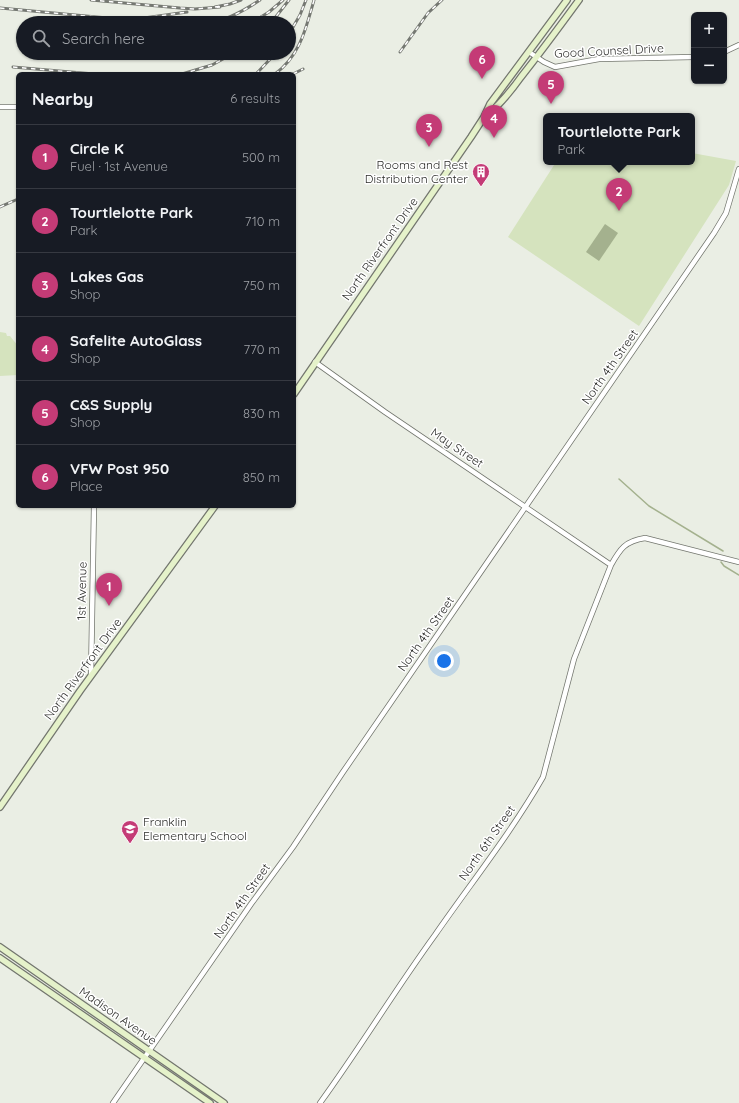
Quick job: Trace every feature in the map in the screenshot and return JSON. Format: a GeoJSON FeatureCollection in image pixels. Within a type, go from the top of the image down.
{"type":"FeatureCollection","features":[{"type":"Feature","properties":{"kind":"main road","name":"North Riverfront Drive"},"geometry":{"type":"LineString","coordinates":[[296,391],[484,117],[490,104],[567,0]]}},
{"type":"Feature","properties":{"kind":"main road","name":"North Riverfront Drive"},"geometry":{"type":"LineString","coordinates":[[484,117],[495,109],[537,58],[578,0]]}},
{"type":"Feature","properties":{"kind":"main road","name":"North Riverfront Drive"},"geometry":{"type":"LineString","coordinates":[[0,807],[91,676],[214,508]]}},
{"type":"Feature","properties":{"kind":"main road","name":"Madison Avenue"},"geometry":{"type":"LineString","coordinates":[[2,949],[224,1103]]}},
{"type":"Feature","properties":{"kind":"main road","name":"Madison Avenue"},"geometry":{"type":"LineString","coordinates":[[0,957],[210,1103]]}},
{"type":"Feature","properties":{"kind":"street"},"geometry":{"type":"LineString","coordinates":[[727,51],[739,45]]}},
{"type":"Feature","properties":{"kind":"street","name":"Good Counsel Drive"},"geometry":{"type":"LineString","coordinates":[[529,52],[555,67],[599,59],[691,57]]}},
{"type":"Feature","properties":{"kind":"street"},"geometry":{"type":"LineString","coordinates":[[0,107],[16,107]]}},
{"type":"Feature","properties":{"kind":"street","name":"North 4th Street"},"geometry":{"type":"LineString","coordinates":[[113,1103],[251,904],[293,847],[714,233],[726,213],[739,169]]}},
{"type":"Feature","properties":{"kind":"street","name":"May Street"},"geometry":{"type":"LineString","coordinates":[[316,362],[385,412],[611,566]]}},
{"type":"Feature","properties":{"kind":"street","name":"1st Avenue"},"geometry":{"type":"LineString","coordinates":[[91,676],[94,508]]}},
{"type":"Feature","properties":{"kind":"street","name":"North 6th Street"},"geometry":{"type":"LineString","coordinates":[[320,1103],[434,935],[483,868],[534,794],[543,778],[574,659],[611,566],[624,545],[637,539],[645,538],[739,562]]}},
{"type":"Feature","properties":{"kind":"street"},"geometry":{"type":"LineString","coordinates":[[0,957],[2,949]]}},
{"type":"Feature","properties":{"kind":"shaded area"},"geometry":{"type":"Polygon","coordinates":[[[695,154],[736,161],[729,185],[639,326],[508,237],[554,165],[695,165],[695,154]]]}},
{"type":"Feature","properties":{"kind":"shaded area"},"geometry":{"type":"Polygon","coordinates":[[[605,224],[618,233],[599,261],[586,252],[605,224]]]}},
{"type":"Feature","properties":{"kind":"shaded area"},"geometry":{"type":"Polygon","coordinates":[[[0,332],[6,333],[7,336],[10,336],[16,344],[16,375],[0,376],[0,332]]]}},
{"type":"Feature","properties":{"kind":"waterway"},"geometry":{"type":"LineString","coordinates":[[619,479],[649,506],[723,551]]}},
{"type":"Feature","properties":{"kind":"waterway"},"geometry":{"type":"LineString","coordinates":[[721,562],[724,566],[739,575]]}},
{"type":"Feature","properties":{"kind":"railway"},"geometry":{"type":"LineString","coordinates":[[91,0],[195,9],[220,7]]}},
{"type":"Feature","properties":{"kind":"railway"},"geometry":{"type":"LineString","coordinates":[[215,7],[241,0]]}},
{"type":"Feature","properties":{"kind":"railway"},"geometry":{"type":"LineString","coordinates":[[232,16],[260,0]]}},
{"type":"Feature","properties":{"kind":"railway"},"geometry":{"type":"LineString","coordinates":[[262,16],[283,0]]}},
{"type":"Feature","properties":{"kind":"railway"},"geometry":{"type":"LineString","coordinates":[[276,16],[289,0]]}},
{"type":"Feature","properties":{"kind":"railway"},"geometry":{"type":"LineString","coordinates":[[296,22],[306,0]]}},
{"type":"Feature","properties":{"kind":"railway"},"geometry":{"type":"LineString","coordinates":[[296,50],[305,31],[314,0]]}},
{"type":"Feature","properties":{"kind":"railway"},"geometry":{"type":"LineString","coordinates":[[400,52],[428,13],[442,0]]}},
{"type":"Feature","properties":{"kind":"railway"},"geometry":{"type":"LineString","coordinates":[[0,8],[86,16]]}},
{"type":"Feature","properties":{"kind":"railway"},"geometry":{"type":"LineString","coordinates":[[158,16],[187,12]]}},
{"type":"Feature","properties":{"kind":"railway"},"geometry":{"type":"LineString","coordinates":[[189,72],[212,65],[221,60]]}},
{"type":"Feature","properties":{"kind":"railway"},"geometry":{"type":"LineString","coordinates":[[258,72],[269,60]]}},
{"type":"Feature","properties":{"kind":"railway"},"geometry":{"type":"LineString","coordinates":[[278,72],[290,60]]}},
{"type":"Feature","properties":{"kind":"railway"},"geometry":{"type":"LineString","coordinates":[[13,67],[71,72]]}},
{"type":"Feature","properties":{"kind":"railway"},"geometry":{"type":"LineString","coordinates":[[296,72],[303,69]]}},
{"type":"Feature","properties":{"kind":"railway"},"geometry":{"type":"LineString","coordinates":[[0,207],[16,200]]}},
{"type":"Feature","properties":{"kind":"place","name":"VFW Post 950"},"geometry":{"type":"Point","coordinates":[482,79]}},
{"type":"Feature","properties":{"kind":"place","name":"C&S Supply"},"geometry":{"type":"Point","coordinates":[551,104]}},
{"type":"Feature","properties":{"kind":"place","name":"Safelite AutoGlass"},"geometry":{"type":"Point","coordinates":[494,138]}},
{"type":"Feature","properties":{"kind":"place","name":"Lakes Gas"},"geometry":{"type":"Point","coordinates":[429,147]}},
{"type":"Feature","properties":{"kind":"place","name":"Rooms and Rest Distribution Center"},"geometry":{"type":"Point","coordinates":[481,187]}},
{"type":"Feature","properties":{"kind":"place","name":"Tourtlelotte Park"},"geometry":{"type":"Point","coordinates":[619,211]}},
{"type":"Feature","properties":{"kind":"place","name":"Circle K"},"geometry":{"type":"Point","coordinates":[109,606]}},
{"type":"Feature","properties":{"kind":"place","name":"Franklin Elementary School"},"geometry":{"type":"Point","coordinates":[130,844]}}]}
